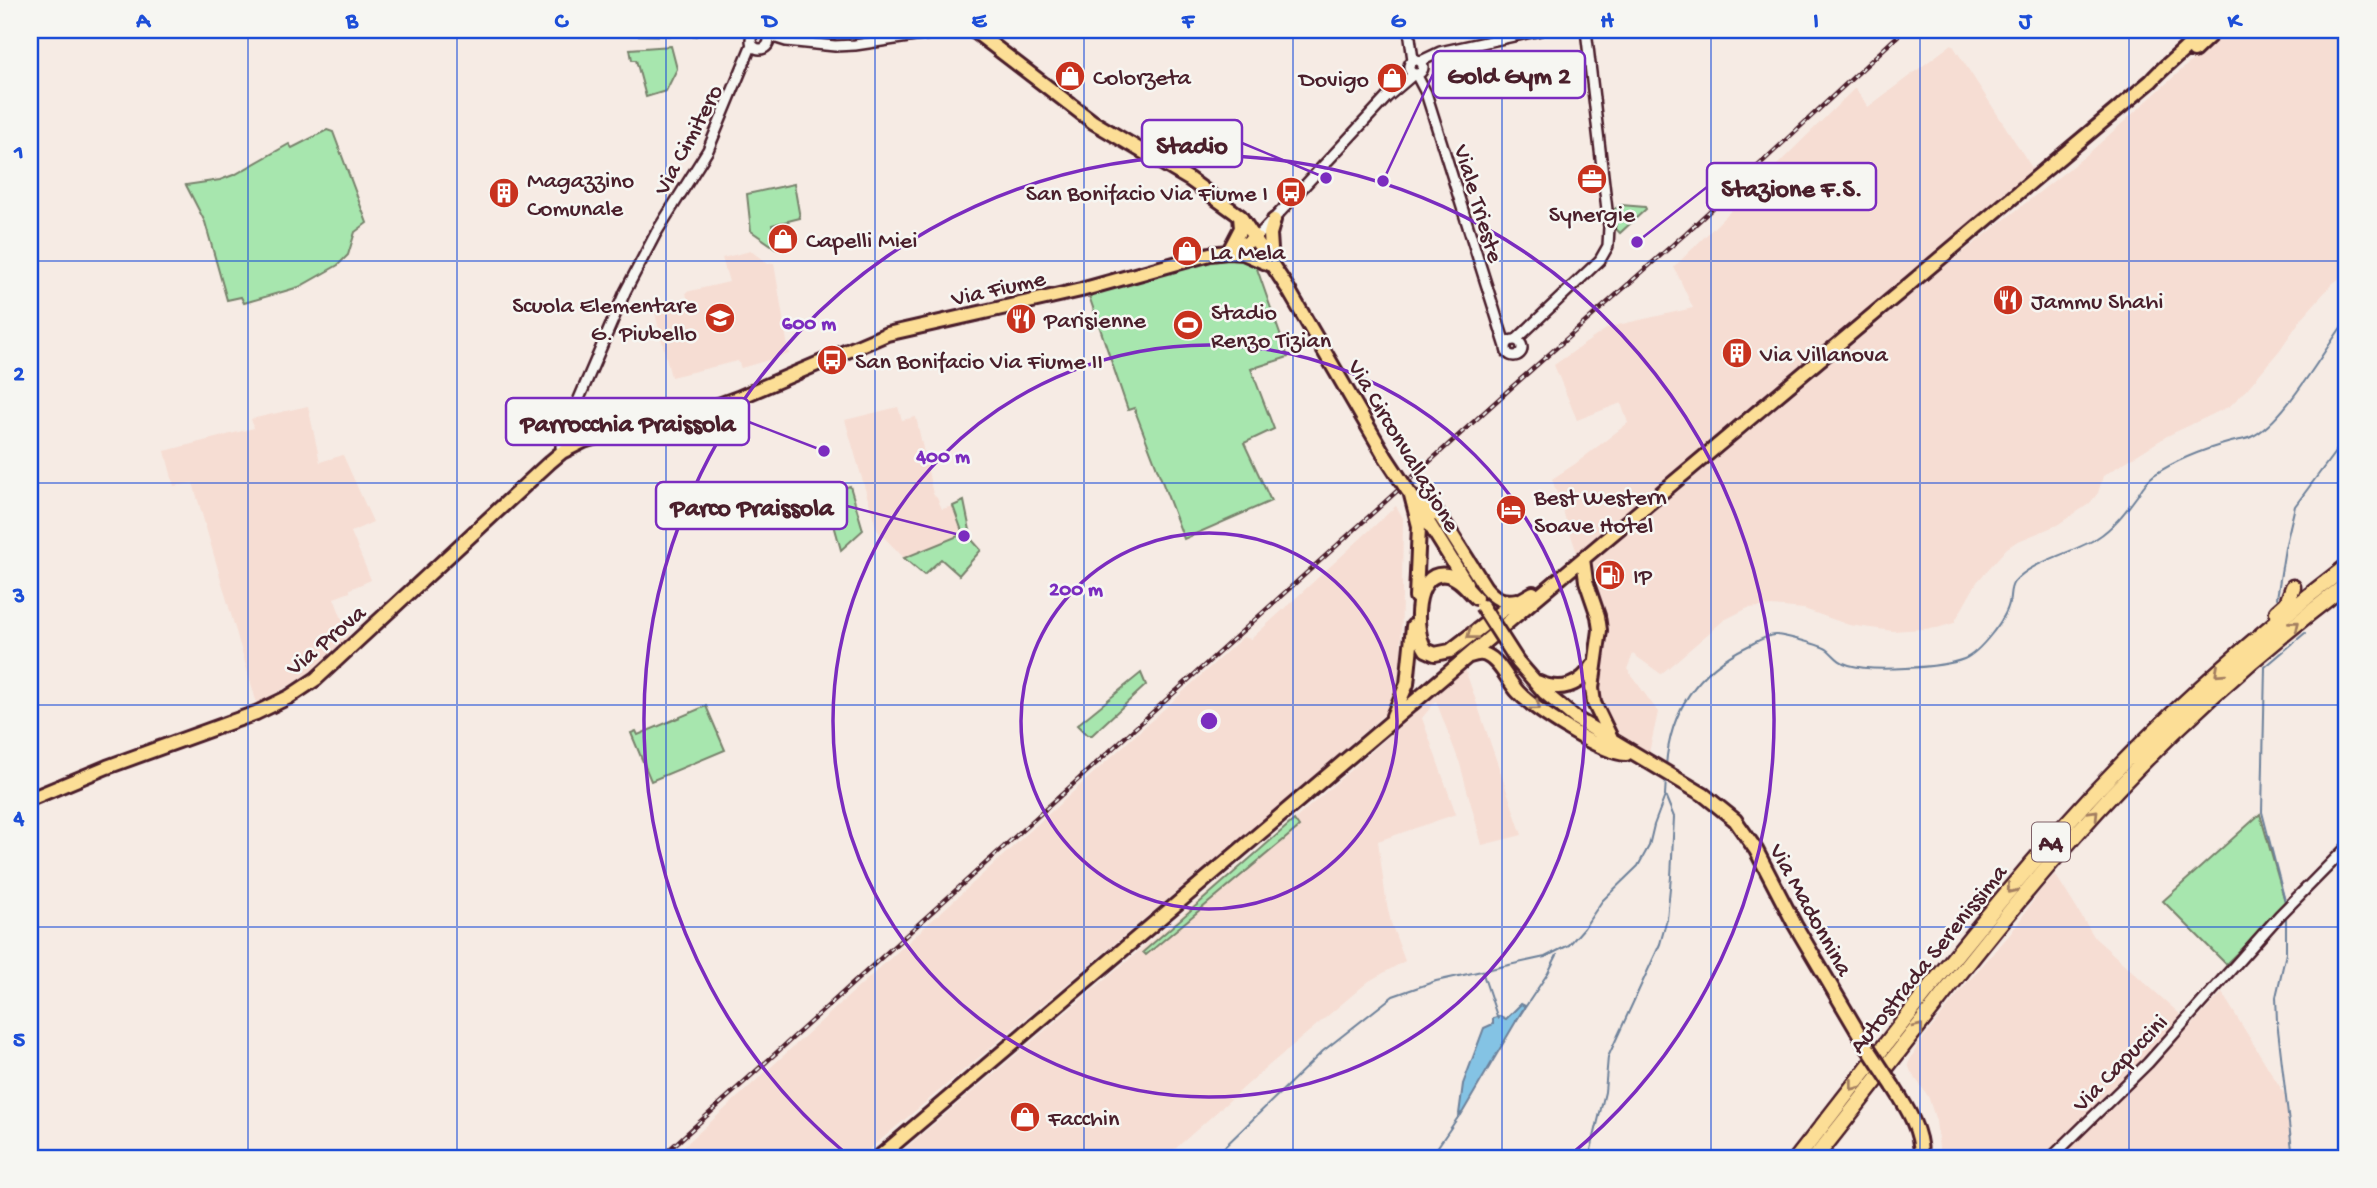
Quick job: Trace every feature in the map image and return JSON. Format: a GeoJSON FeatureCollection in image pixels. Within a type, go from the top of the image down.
{"type":"FeatureCollection","features":[{"type":"Feature","properties":{"kind":"highway","name":"Autostrada Serenissima"},"geometry":{"type":"LineString","coordinates":[[1797,1158],[1996,907],[2067,822],[2170,716],[2250,643],[2347,566]]}},
{"type":"Feature","properties":{"kind":"highway","name":"Autostrada Serenissima"},"geometry":{"type":"LineString","coordinates":[[1815,1158],[1988,939],[2088,821],[2132,774],[2225,684],[2347,584]]}},
{"type":"Feature","properties":{"kind":"highway"},"geometry":{"type":"LineString","coordinates":[[2250,643],[2287,603],[2292,587]]}},
{"type":"Feature","properties":{"kind":"main road","name":"Via Circonvallazione"},"geometry":{"type":"LineString","coordinates":[[973,30],[1093,122],[1189,179],[1240,216],[1385,456],[1518,662],[1534,681],[1574,718],[1601,736]]}},
{"type":"Feature","properties":{"kind":"main road"},"geometry":{"type":"LineString","coordinates":[[2151,81],[2201,30]]}},
{"type":"Feature","properties":{"kind":"main road"},"geometry":{"type":"LineString","coordinates":[[878,1158],[1562,576],[2151,81],[2190,55],[2216,30]]}},
{"type":"Feature","properties":{"kind":"main road"},"geometry":{"type":"LineString","coordinates":[[1240,216],[1259,225],[1274,220]]}},
{"type":"Feature","properties":{"kind":"main road"},"geometry":{"type":"LineString","coordinates":[[1240,216],[1241,228],[1228,252],[1243,253],[1272,265],[1270,234],[1274,220]]}},
{"type":"Feature","properties":{"kind":"main road","name":"Via Fiume"},"geometry":{"type":"LineString","coordinates":[[568,449],[598,436],[714,407],[887,334],[1081,290],[1210,254],[1228,252],[1255,238]]}},
{"type":"Feature","properties":{"kind":"main road","name":"Via Prova"},"geometry":{"type":"LineString","coordinates":[[30,799],[107,767],[256,713],[289,697],[328,668],[568,449]]}},
{"type":"Feature","properties":{"kind":"main road"},"geometry":{"type":"LineString","coordinates":[[1390,723],[1401,702],[1406,684],[1419,548],[1419,518],[1410,493]]}},
{"type":"Feature","properties":{"kind":"main road"},"geometry":{"type":"LineString","coordinates":[[1419,507],[1440,516],[1494,597],[1507,601],[1527,596]]}},
{"type":"Feature","properties":{"kind":"main road"},"geometry":{"type":"LineString","coordinates":[[1419,548],[1431,542],[1440,543]]}},
{"type":"Feature","properties":{"kind":"main road"},"geometry":{"type":"LineString","coordinates":[[1583,559],[1586,581],[1600,630],[1592,688],[1594,703],[1614,743]]}},
{"type":"Feature","properties":{"kind":"main road"},"geometry":{"type":"LineString","coordinates":[[1479,602],[1450,576],[1437,576],[1425,584],[1420,598],[1418,636],[1426,650],[1435,654],[1450,651],[1503,610],[1562,576],[1586,581]]}},
{"type":"Feature","properties":{"kind":"main road"},"geometry":{"type":"LineString","coordinates":[[1466,657],[1475,654],[1487,655],[1516,690],[1533,704],[1600,747],[1616,753],[1632,754]]}},
{"type":"Feature","properties":{"kind":"main road"},"geometry":{"type":"LineString","coordinates":[[1534,681],[1555,688],[1572,686],[1588,673],[1595,662]]}},
{"type":"Feature","properties":{"kind":"main road"},"geometry":{"type":"LineString","coordinates":[[1574,718],[1586,716],[1594,703]]}},
{"type":"Feature","properties":{"kind":"main road","name":"Via Madonnina"},"geometry":{"type":"LineString","coordinates":[[1601,736],[1688,785],[1725,810],[1744,830],[1795,925],[1911,1115],[1919,1135],[1921,1158]]}},
{"type":"Feature","properties":{"kind":"street"},"geometry":{"type":"LineString","coordinates":[[887,40],[891,34],[910,30]]}},
{"type":"Feature","properties":{"kind":"street"},"geometry":{"type":"LineString","coordinates":[[759,46],[752,37],[755,33],[762,32],[786,41],[835,46],[887,40],[928,31],[955,30]]}},
{"type":"Feature","properties":{"kind":"street"},"geometry":{"type":"LineString","coordinates":[[1417,49],[1425,52],[1445,51],[1541,30]]}},
{"type":"Feature","properties":{"kind":"street","name":"Viale Trieste"},"geometry":{"type":"LineString","coordinates":[[1410,33],[1418,67],[1498,324],[1514,343],[1600,260],[1608,246],[1609,227],[1586,30]]}},
{"type":"Feature","properties":{"kind":"street","name":"Viale Trieste"},"geometry":{"type":"LineString","coordinates":[[1410,33],[1417,49],[1418,67]]}},
{"type":"Feature","properties":{"kind":"street"},"geometry":{"type":"LineString","coordinates":[[759,46],[769,42],[767,35]]}},
{"type":"Feature","properties":{"kind":"street"},"geometry":{"type":"LineString","coordinates":[[759,46],[786,41]]}},
{"type":"Feature","properties":{"kind":"street","name":"Via Cimitero"},"geometry":{"type":"LineString","coordinates":[[568,449],[562,440],[625,292],[656,233],[709,149],[747,60],[759,46]]}},
{"type":"Feature","properties":{"kind":"street"},"geometry":{"type":"LineString","coordinates":[[1397,89],[1418,67],[1445,51]]}},
{"type":"Feature","properties":{"kind":"street","name":"Via Fiume"},"geometry":{"type":"LineString","coordinates":[[1255,238],[1418,67]]}},
{"type":"Feature","properties":{"kind":"street","name":"Via Capuccini"},"geometry":{"type":"LineString","coordinates":[[2051,1158],[2148,1063],[2279,916],[2347,847]]}},
{"type":"Feature","properties":{"kind":"shaded area"},"geometry":{"type":"Polygon","coordinates":[[[2226,30],[2347,30],[2347,273],[2333,283],[2302,318],[2279,351],[2230,406],[2167,436],[2103,476],[2098,493],[2089,504],[2057,525],[2007,548],[1977,582],[1954,623],[1937,628],[1893,631],[1849,625],[1804,609],[1772,606],[1748,608],[1724,620],[1661,674],[1633,654],[1627,669],[1658,712],[1649,753],[1642,752],[1619,737],[1608,722],[1599,699],[1606,644],[1605,616],[1590,564],[1938,272],[2089,153],[2226,30]]]}},
{"type":"Feature","properties":{"kind":"shaded area"},"geometry":{"type":"Polygon","coordinates":[[[1952,44],[2034,171],[1578,556],[1552,479],[1628,423],[1621,403],[1577,420],[1554,365],[1609,327],[1693,308],[1674,267],[1855,88],[1868,107],[1952,44]]]}},
{"type":"Feature","properties":{"kind":"shaded area","name":"Scuola Elementare G. Piubello"},"geometry":{"type":"Polygon","coordinates":[[[751,251],[768,264],[774,263],[789,354],[741,368],[738,361],[671,377],[653,305],[687,298],[686,292],[729,282],[722,258],[751,251]]]}},
{"type":"Feature","properties":{"kind":"shaded area"},"geometry":{"type":"Polygon","coordinates":[[[308,406],[320,462],[343,455],[373,522],[351,532],[371,580],[334,598],[350,640],[317,669],[257,704],[193,483],[174,486],[165,451],[254,428],[251,419],[308,406]]]}},
{"type":"Feature","properties":{"kind":"shaded area"},"geometry":{"type":"Polygon","coordinates":[[[898,407],[902,420],[916,417],[933,494],[942,509],[953,506],[963,534],[904,558],[877,530],[845,420],[898,407]]]}},
{"type":"Feature","properties":{"kind":"shaded area"},"geometry":{"type":"Polygon","coordinates":[[[1396,506],[1403,518],[1401,663],[1395,694],[1388,711],[1298,790],[859,1158],[671,1158],[1243,637],[1251,639],[1396,506]]]}},
{"type":"Feature","properties":{"kind":"shaded area"},"geometry":{"type":"Polygon","coordinates":[[[1465,669],[1522,835],[1482,845],[1460,764],[1436,701],[1422,718],[1456,814],[1378,841],[1391,923],[1405,961],[1369,981],[1165,1158],[894,1158],[1294,820],[1465,669]]]}},
{"type":"Feature","properties":{"kind":"shaded area"},"geometry":{"type":"Polygon","coordinates":[[[2055,874],[2095,938],[2192,1025],[2222,993],[2285,1095],[2293,1158],[1940,1158],[1936,1121],[1928,1096],[1908,1064],[1918,1045],[2011,933],[2055,874]]]}},
{"type":"Feature","properties":{"kind":"green space"},"geometry":{"type":"Polygon","coordinates":[[[561,30],[696,30],[696,36],[561,34],[561,30]]]}},
{"type":"Feature","properties":{"kind":"green space"},"geometry":{"type":"Polygon","coordinates":[[[671,46],[677,69],[666,91],[646,97],[636,60],[632,60],[630,49],[671,46]]]}},
{"type":"Feature","properties":{"kind":"green space"},"geometry":{"type":"Polygon","coordinates":[[[327,130],[333,132],[367,223],[355,232],[348,255],[338,265],[299,287],[244,303],[241,297],[227,300],[205,222],[186,185],[220,180],[236,174],[289,144],[292,148],[327,130]]]}},
{"type":"Feature","properties":{"kind":"green space"},"geometry":{"type":"Polygon","coordinates":[[[794,184],[800,218],[772,225],[777,249],[751,231],[747,194],[794,184]]]}},
{"type":"Feature","properties":{"kind":"green space"},"geometry":{"type":"Polygon","coordinates":[[[1621,205],[1646,209],[1620,233],[1616,229],[1613,210],[1621,205]]]}},
{"type":"Feature","properties":{"kind":"green space"},"geometry":{"type":"Polygon","coordinates":[[[1226,257],[1255,263],[1288,357],[1251,369],[1274,429],[1244,443],[1271,501],[1184,539],[1134,408],[1128,410],[1088,293],[1226,257]]]}},
{"type":"Feature","properties":{"kind":"green space"},"geometry":{"type":"Polygon","coordinates":[[[850,486],[863,530],[841,550],[826,496],[828,492],[850,486]]]}},
{"type":"Feature","properties":{"kind":"green space"},"geometry":{"type":"Polygon","coordinates":[[[964,501],[972,540],[981,550],[959,575],[941,559],[924,575],[904,558],[963,534],[953,506],[964,501]]]}},
{"type":"Feature","properties":{"kind":"green space"},"geometry":{"type":"Polygon","coordinates":[[[1141,673],[1146,685],[1092,735],[1087,735],[1077,725],[1141,673]]]}},
{"type":"Feature","properties":{"kind":"green space"},"geometry":{"type":"Polygon","coordinates":[[[706,706],[725,750],[651,781],[631,733],[636,731],[638,735],[706,706]]]}},
{"type":"Feature","properties":{"kind":"green space"},"geometry":{"type":"Polygon","coordinates":[[[2260,814],[2286,905],[2226,964],[2163,901],[2260,814]]]}},
{"type":"Feature","properties":{"kind":"green space"},"geometry":{"type":"Polygon","coordinates":[[[1294,820],[1299,827],[1146,955],[1143,952],[1294,820]]]}},
{"type":"Feature","properties":{"kind":"water"},"geometry":{"type":"Polygon","coordinates":[[[1521,1004],[1525,1006],[1461,1115],[1459,1114],[1463,1084],[1484,1028],[1493,1024],[1493,1018],[1500,1016],[1506,1019],[1521,1004]]]}},
{"type":"Feature","properties":{"kind":"waterway"},"geometry":{"type":"LineString","coordinates":[[1666,766],[1673,727],[1690,694],[1715,667],[1766,637],[1777,635],[1812,643],[1828,650],[1842,662],[1859,667],[1923,667],[1970,656],[2003,618],[2014,582],[2031,568],[2103,534],[2124,513],[2154,475],[2181,460],[2249,438],[2263,429],[2290,402],[2347,319]]}},
{"type":"Feature","properties":{"kind":"waterway"},"geometry":{"type":"LineString","coordinates":[[2277,598],[2295,506],[2347,436]]}},
{"type":"Feature","properties":{"kind":"waterway"},"geometry":{"type":"LineString","coordinates":[[2286,905],[2262,812],[2265,667],[2305,633]]}},
{"type":"Feature","properties":{"kind":"waterway"},"geometry":{"type":"LineString","coordinates":[[1589,1158],[1605,1092],[1608,1057],[1660,944],[1667,919],[1674,817],[1665,795],[1666,779]]}},
{"type":"Feature","properties":{"kind":"waterway"},"geometry":{"type":"LineString","coordinates":[[1213,1158],[1323,1051],[1393,996],[1436,981],[1545,957],[1569,945],[1602,901],[1638,866],[1649,846],[1665,796]]}},
{"type":"Feature","properties":{"kind":"waterway"},"geometry":{"type":"LineString","coordinates":[[2286,916],[2286,953],[2276,997],[2293,1158]]}},
{"type":"Feature","properties":{"kind":"waterway"},"geometry":{"type":"LineString","coordinates":[[1516,1021],[1557,955]]}},
{"type":"Feature","properties":{"kind":"waterway"},"geometry":{"type":"LineString","coordinates":[[1482,971],[1498,1019]]}},
{"type":"Feature","properties":{"kind":"waterway"},"geometry":{"type":"LineString","coordinates":[[1430,1158],[1461,1113]]}},
{"type":"Feature","properties":{"kind":"waterway"},"geometry":{"type":"LineString","coordinates":[[2295,1158],[2309,1152],[2333,1152],[2347,1148]]}},
{"type":"Feature","properties":{"kind":"railway"},"geometry":{"type":"LineString","coordinates":[[660,1158],[1512,387],[1686,233],[1904,30]]}},
{"type":"Feature","properties":{"kind":"place","name":"Colorzeta"},"geometry":{"type":"Point","coordinates":[1070,76]}},
{"type":"Feature","properties":{"kind":"place","name":"Dovigo"},"geometry":{"type":"Point","coordinates":[1392,78]}},
{"type":"Feature","properties":{"kind":"place","name":"Stadio"},"geometry":{"type":"Point","coordinates":[1326,178]}},
{"type":"Feature","properties":{"kind":"place","name":"Synergie"},"geometry":{"type":"Point","coordinates":[1592,179]}},
{"type":"Feature","properties":{"kind":"place","name":"Gold Gym 2"},"geometry":{"type":"Point","coordinates":[1383,181]}},
{"type":"Feature","properties":{"kind":"place","name":"San Bonifacio Via Fiume I"},"geometry":{"type":"Point","coordinates":[1291,192]}},
{"type":"Feature","properties":{"kind":"place","name":"Magazzino Comunale"},"geometry":{"type":"Point","coordinates":[504,193]}},
{"type":"Feature","properties":{"kind":"place","name":"Capelli Miei"},"geometry":{"type":"Point","coordinates":[783,239]}},
{"type":"Feature","properties":{"kind":"place","name":"Stazione F.S."},"geometry":{"type":"Point","coordinates":[1637,242]}},
{"type":"Feature","properties":{"kind":"place","name":"La Mela"},"geometry":{"type":"Point","coordinates":[1187,251]}},
{"type":"Feature","properties":{"kind":"place","name":"Jammu Shahi"},"geometry":{"type":"Point","coordinates":[2008,300]}},
{"type":"Feature","properties":{"kind":"place","name":"Scuola Elementare G. Piubello"},"geometry":{"type":"Point","coordinates":[720,318]}},
{"type":"Feature","properties":{"kind":"place","name":"Parisienne"},"geometry":{"type":"Point","coordinates":[1021,319]}},
{"type":"Feature","properties":{"kind":"place","name":"Stadio Renzo Tizian"},"geometry":{"type":"Point","coordinates":[1188,325]}},
{"type":"Feature","properties":{"kind":"place","name":"Via Villanova"},"geometry":{"type":"Point","coordinates":[1737,353]}},
{"type":"Feature","properties":{"kind":"place","name":"San Bonifacio Via Fiume II"},"geometry":{"type":"Point","coordinates":[832,360]}},
{"type":"Feature","properties":{"kind":"place","name":"Parrocchia Praissola"},"geometry":{"type":"Point","coordinates":[824,451]}},
{"type":"Feature","properties":{"kind":"place","name":"Best Western Soave Hotel"},"geometry":{"type":"Point","coordinates":[1511,510]}},
{"type":"Feature","properties":{"kind":"place","name":"Parco Praissola"},"geometry":{"type":"Point","coordinates":[964,536]}},
{"type":"Feature","properties":{"kind":"place","name":"IP"},"geometry":{"type":"Point","coordinates":[1610,575]}},
{"type":"Feature","properties":{"kind":"place","name":"Facchin"},"geometry":{"type":"Point","coordinates":[1025,1117]}}]}
